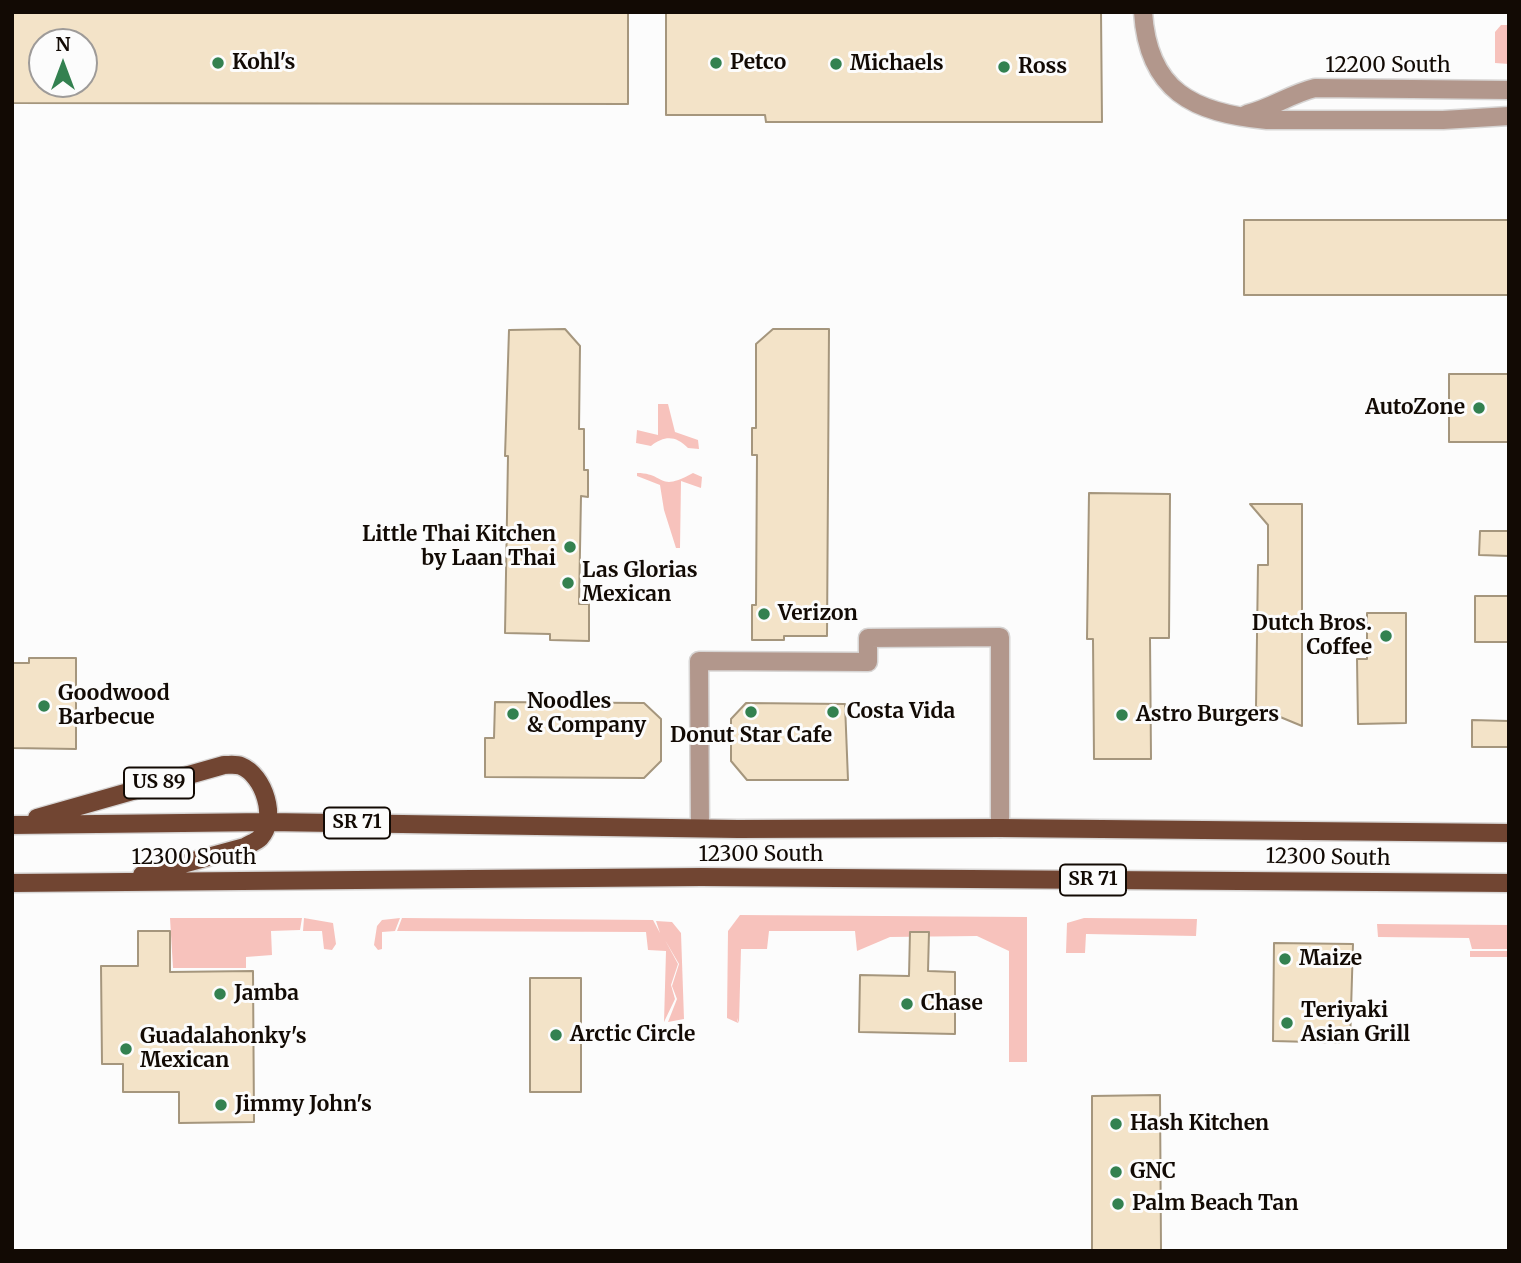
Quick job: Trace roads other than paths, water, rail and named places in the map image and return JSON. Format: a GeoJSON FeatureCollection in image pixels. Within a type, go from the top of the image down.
{"type":"FeatureCollection","features":[{"type":"Feature","properties":{"kind":"main road","name":"US 89"},"geometry":{"type":"LineString","coordinates":[[13,825],[224,765],[240,765],[251,772],[267,797],[268,822]]}},
{"type":"Feature","properties":{"kind":"main road","name":"12300 South"},"geometry":{"type":"LineString","coordinates":[[13,825],[268,822],[700,828],[1509,832]]}},
{"type":"Feature","properties":{"kind":"main road"},"geometry":{"type":"LineString","coordinates":[[118,881],[245,847],[260,838],[268,822]]}},
{"type":"Feature","properties":{"kind":"main road","name":"12300 South"},"geometry":{"type":"LineString","coordinates":[[12,883],[701,877],[1509,883]]}},
{"type":"Feature","properties":{"kind":"street","name":"12200 South"},"geometry":{"type":"LineString","coordinates":[[1143,12],[1149,52],[1164,80],[1194,102],[1230,114],[1267,120],[1443,120],[1509,116]]}},
{"type":"Feature","properties":{"kind":"street","name":"12200 South"},"geometry":{"type":"LineString","coordinates":[[1230,114],[1259,111],[1286,97],[1315,88],[1509,90]]}},
{"type":"Feature","properties":{"kind":"street"},"geometry":{"type":"LineString","coordinates":[[700,828],[699,661],[868,662],[868,638],[987,637],[1000,637],[1000,828]]}},
{"type":"Feature","properties":{"kind":"place","name":"Kohl's"},"geometry":{"type":"Point","coordinates":[218,63]}},
{"type":"Feature","properties":{"kind":"place","name":"Petco"},"geometry":{"type":"Point","coordinates":[716,63]}},
{"type":"Feature","properties":{"kind":"place","name":"Michaels"},"geometry":{"type":"Point","coordinates":[836,64]}},
{"type":"Feature","properties":{"kind":"place","name":"Ross"},"geometry":{"type":"Point","coordinates":[1004,67]}},
{"type":"Feature","properties":{"kind":"place","name":"AutoZone"},"geometry":{"type":"Point","coordinates":[1479,408]}},
{"type":"Feature","properties":{"kind":"place","name":"Little Thai Kitchen by Laan Thai"},"geometry":{"type":"Point","coordinates":[570,547]}},
{"type":"Feature","properties":{"kind":"place","name":"Las Glorias Mexican"},"geometry":{"type":"Point","coordinates":[568,583]}},
{"type":"Feature","properties":{"kind":"place","name":"Verizon"},"geometry":{"type":"Point","coordinates":[764,614]}},
{"type":"Feature","properties":{"kind":"place","name":"Dutch Bros. Coffee"},"geometry":{"type":"Point","coordinates":[1386,636]}},
{"type":"Feature","properties":{"kind":"place","name":"Goodwood Barbecue"},"geometry":{"type":"Point","coordinates":[44,706]}},
{"type":"Feature","properties":{"kind":"place","name":"Donut Star Cafe"},"geometry":{"type":"Point","coordinates":[751,712]}},
{"type":"Feature","properties":{"kind":"place","name":"Costa Vida"},"geometry":{"type":"Point","coordinates":[833,712]}},
{"type":"Feature","properties":{"kind":"place","name":"Noodles & Company"},"geometry":{"type":"Point","coordinates":[513,714]}},
{"type":"Feature","properties":{"kind":"place","name":"Astro Burgers"},"geometry":{"type":"Point","coordinates":[1122,715]}},
{"type":"Feature","properties":{"kind":"place","name":"Maize"},"geometry":{"type":"Point","coordinates":[1285,959]}},
{"type":"Feature","properties":{"kind":"place","name":"Jamba"},"geometry":{"type":"Point","coordinates":[220,994]}},
{"type":"Feature","properties":{"kind":"place","name":"Chase"},"geometry":{"type":"Point","coordinates":[907,1004]}},
{"type":"Feature","properties":{"kind":"place","name":"Teriyaki Asian Grill"},"geometry":{"type":"Point","coordinates":[1287,1023]}},
{"type":"Feature","properties":{"kind":"place","name":"Arctic Circle"},"geometry":{"type":"Point","coordinates":[556,1035]}},
{"type":"Feature","properties":{"kind":"place","name":"Guadalahonky's Mexican"},"geometry":{"type":"Point","coordinates":[126,1049]}},
{"type":"Feature","properties":{"kind":"place","name":"Jimmy John's"},"geometry":{"type":"Point","coordinates":[221,1105]}},
{"type":"Feature","properties":{"kind":"place","name":"Hash Kitchen"},"geometry":{"type":"Point","coordinates":[1116,1124]}},
{"type":"Feature","properties":{"kind":"place","name":"GNC"},"geometry":{"type":"Point","coordinates":[1116,1172]}},
{"type":"Feature","properties":{"kind":"place","name":"Palm Beach Tan"},"geometry":{"type":"Point","coordinates":[1118,1204]}}]}
